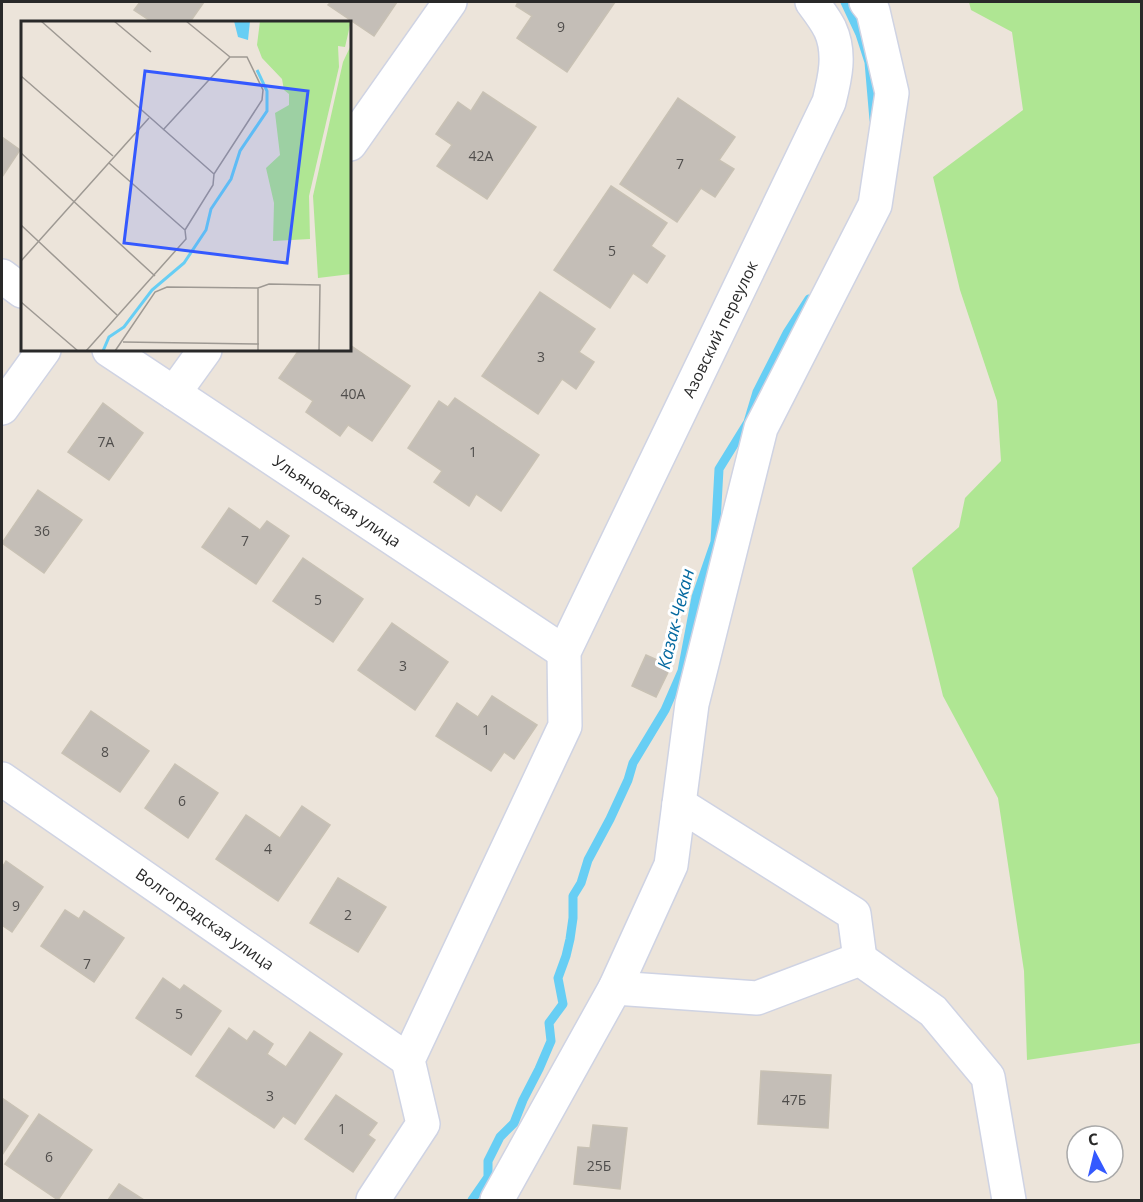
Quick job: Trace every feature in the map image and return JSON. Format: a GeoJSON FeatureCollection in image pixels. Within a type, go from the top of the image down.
{"type":"FeatureCollection","features":[{"type":"Feature","properties":{"kind":"street"},"geometry":{"type":"LineString","coordinates":[[351,143],[450,2]]}},
{"type":"Feature","properties":{"kind":"street","name":"Азовский переулок"},"geometry":{"type":"LineString","coordinates":[[564,652],[829,102],[835,78],[835,43],[829,27],[812,2]]}},
{"type":"Feature","properties":{"kind":"street"},"geometry":{"type":"LineString","coordinates":[[497,1200],[615,988],[670,865],[692,704],[760,428],[875,205],[892,93],[873,11],[866,2]]}},
{"type":"Feature","properties":{"kind":"street"},"geometry":{"type":"LineString","coordinates":[[2,276],[21,290]]}},
{"type":"Feature","properties":{"kind":"street"},"geometry":{"type":"LineString","coordinates":[[2,408],[43,351]]}},
{"type":"Feature","properties":{"kind":"street","name":"Ульяновская улица"},"geometry":{"type":"LineString","coordinates":[[111,351],[564,652]]}},
{"type":"Feature","properties":{"kind":"street"},"geometry":{"type":"LineString","coordinates":[[174,393],[204,351]]}},
{"type":"Feature","properties":{"kind":"street"},"geometry":{"type":"LineString","coordinates":[[373,1200],[423,1124],[408,1060],[565,726],[564,652]]}},
{"type":"Feature","properties":{"kind":"street","name":"Волгоградская улица"},"geometry":{"type":"LineString","coordinates":[[2,779],[408,1060]]}},
{"type":"Feature","properties":{"kind":"street"},"geometry":{"type":"LineString","coordinates":[[679,804],[854,914],[860,959],[933,1011],[988,1077],[1009,1200]]}},
{"type":"Feature","properties":{"kind":"street"},"geometry":{"type":"LineString","coordinates":[[615,988],[757,998],[860,959]]}},
{"type":"Feature","properties":{"kind":"green space"},"geometry":{"type":"Polygon","coordinates":[[[969,2],[1141,2],[1141,1043],[1027,1060],[1024,971],[998,798],[943,696],[912,568],[959,527],[965,498],[1001,461],[997,401],[960,290],[933,177],[1023,110],[1012,32],[971,10],[969,2]]]}},
{"type":"Feature","properties":{"kind":"building"},"geometry":{"type":"Polygon","coordinates":[[[140,2],[204,2],[191,21],[150,21],[134,10],[140,2]]]}},
{"type":"Feature","properties":{"kind":"building"},"geometry":{"type":"Polygon","coordinates":[[[331,2],[397,2],[374,36],[328,5],[331,2]]]}},
{"type":"Feature","properties":{"kind":"building"},"geometry":{"type":"Polygon","coordinates":[[[518,2],[615,2],[567,72],[517,38],[532,16],[516,6],[518,2]]]}},
{"type":"Feature","properties":{"kind":"building"},"geometry":{"type":"Polygon","coordinates":[[[483,92],[536,127],[487,199],[437,166],[452,145],[436,134],[458,102],[471,111],[483,92]]]}},
{"type":"Feature","properties":{"kind":"building"},"geometry":{"type":"Polygon","coordinates":[[[678,98],[735,137],[719,160],[734,169],[715,197],[701,188],[677,222],[620,184],[678,98]]]}},
{"type":"Feature","properties":{"kind":"building"},"geometry":{"type":"Polygon","coordinates":[[[2,137],[20,150],[2,177],[2,137]]]}},
{"type":"Feature","properties":{"kind":"building"},"geometry":{"type":"Polygon","coordinates":[[[611,186],[667,223],[651,246],[665,256],[647,283],[633,273],[610,308],[554,270],[611,186]]]}},
{"type":"Feature","properties":{"kind":"building"},"geometry":{"type":"Polygon","coordinates":[[[540,292],[595,329],[579,352],[594,362],[576,389],[562,379],[538,414],[482,376],[540,292]]]}},
{"type":"Feature","properties":{"kind":"building"},"geometry":{"type":"Polygon","coordinates":[[[351,346],[410,386],[372,441],[348,425],[340,436],[306,412],[313,401],[279,378],[298,351],[351,351],[351,346]]]}},
{"type":"Feature","properties":{"kind":"building"},"geometry":{"type":"Polygon","coordinates":[[[455,398],[539,455],[501,511],[476,494],[469,506],[434,482],[442,471],[408,448],[439,401],[448,407],[455,398]]]}},
{"type":"Feature","properties":{"kind":"building"},"geometry":{"type":"Polygon","coordinates":[[[103,403],[143,433],[109,480],[68,452],[103,403]]]}},
{"type":"Feature","properties":{"kind":"building"},"geometry":{"type":"Polygon","coordinates":[[[38,490],[82,520],[44,573],[2,543],[38,490]]]}},
{"type":"Feature","properties":{"kind":"building"},"geometry":{"type":"Polygon","coordinates":[[[229,508],[260,530],[267,521],[289,536],[256,584],[202,547],[229,508]]]}},
{"type":"Feature","properties":{"kind":"building"},"geometry":{"type":"Polygon","coordinates":[[[303,558],[363,599],[333,642],[273,601],[303,558]]]}},
{"type":"Feature","properties":{"kind":"building"},"geometry":{"type":"Polygon","coordinates":[[[392,623],[448,662],[415,710],[358,670],[392,623]]]}},
{"type":"Feature","properties":{"kind":"building"},"geometry":{"type":"Polygon","coordinates":[[[646,655],[671,666],[656,697],[632,686],[646,655]]]}},
{"type":"Feature","properties":{"kind":"building"},"geometry":{"type":"Polygon","coordinates":[[[492,696],[537,725],[514,759],[504,752],[491,771],[436,736],[457,703],[478,717],[492,696]]]}},
{"type":"Feature","properties":{"kind":"building"},"geometry":{"type":"Polygon","coordinates":[[[91,711],[149,751],[120,792],[62,753],[91,711]]]}},
{"type":"Feature","properties":{"kind":"building"},"geometry":{"type":"Polygon","coordinates":[[[175,764],[218,793],[188,838],[145,808],[175,764]]]}},
{"type":"Feature","properties":{"kind":"building"},"geometry":{"type":"Polygon","coordinates":[[[302,806],[330,825],[278,901],[216,859],[246,815],[280,838],[302,806]]]}},
{"type":"Feature","properties":{"kind":"building"},"geometry":{"type":"Polygon","coordinates":[[[6,861],[43,887],[12,932],[2,925],[2,868],[6,861]]]}},
{"type":"Feature","properties":{"kind":"building"},"geometry":{"type":"Polygon","coordinates":[[[338,878],[386,907],[358,952],[310,923],[338,878]]]}},
{"type":"Feature","properties":{"kind":"building"},"geometry":{"type":"Polygon","coordinates":[[[65,910],[79,919],[84,911],[124,938],[94,982],[41,946],[65,910]]]}},
{"type":"Feature","properties":{"kind":"building"},"geometry":{"type":"Polygon","coordinates":[[[163,978],[180,990],[184,985],[221,1011],[191,1055],[136,1018],[163,978]]]}},
{"type":"Feature","properties":{"kind":"building"},"geometry":{"type":"Polygon","coordinates":[[[229,1028],[247,1041],[254,1031],[273,1044],[267,1054],[286,1067],[310,1032],[342,1054],[295,1124],[283,1116],[274,1128],[196,1076],[229,1028]]]}},
{"type":"Feature","properties":{"kind":"building"},"geometry":{"type":"Polygon","coordinates":[[[761,1071],[831,1075],[828,1128],[758,1124],[761,1071]]]}},
{"type":"Feature","properties":{"kind":"building"},"geometry":{"type":"Polygon","coordinates":[[[336,1095],[377,1123],[368,1135],[375,1140],[353,1172],[305,1139],[336,1095]]]}},
{"type":"Feature","properties":{"kind":"building"},"geometry":{"type":"Polygon","coordinates":[[[2,1098],[28,1116],[2,1155],[2,1098]]]}},
{"type":"Feature","properties":{"kind":"building"},"geometry":{"type":"Polygon","coordinates":[[[39,1114],[92,1150],[58,1200],[5,1164],[39,1114]]]}},
{"type":"Feature","properties":{"kind":"building"},"geometry":{"type":"Polygon","coordinates":[[[593,1125],[627,1128],[620,1189],[574,1184],[578,1147],[590,1148],[593,1125]]]}},
{"type":"Feature","properties":{"kind":"building"},"geometry":{"type":"Polygon","coordinates":[[[119,1184],[144,1200],[108,1200],[119,1184]]]}},
{"type":"Feature","properties":{"kind":"waterway","name":"Казак-Чекан"},"geometry":{"type":"LineString","coordinates":[[845,2],[860,34],[869,62],[874,120]]}},
{"type":"Feature","properties":{"kind":"waterway","name":"Казак-Чекан"},"geometry":{"type":"LineString","coordinates":[[472,1200],[488,1177],[488,1161],[500,1137],[514,1123],[551,1041],[549,1023],[563,1004],[558,978],[570,939],[573,896],[581,883],[588,860],[628,780],[633,763],[665,710],[682,671],[696,597],[715,542],[719,469],[748,422],[757,392],[787,333],[809,299]]}}]}
